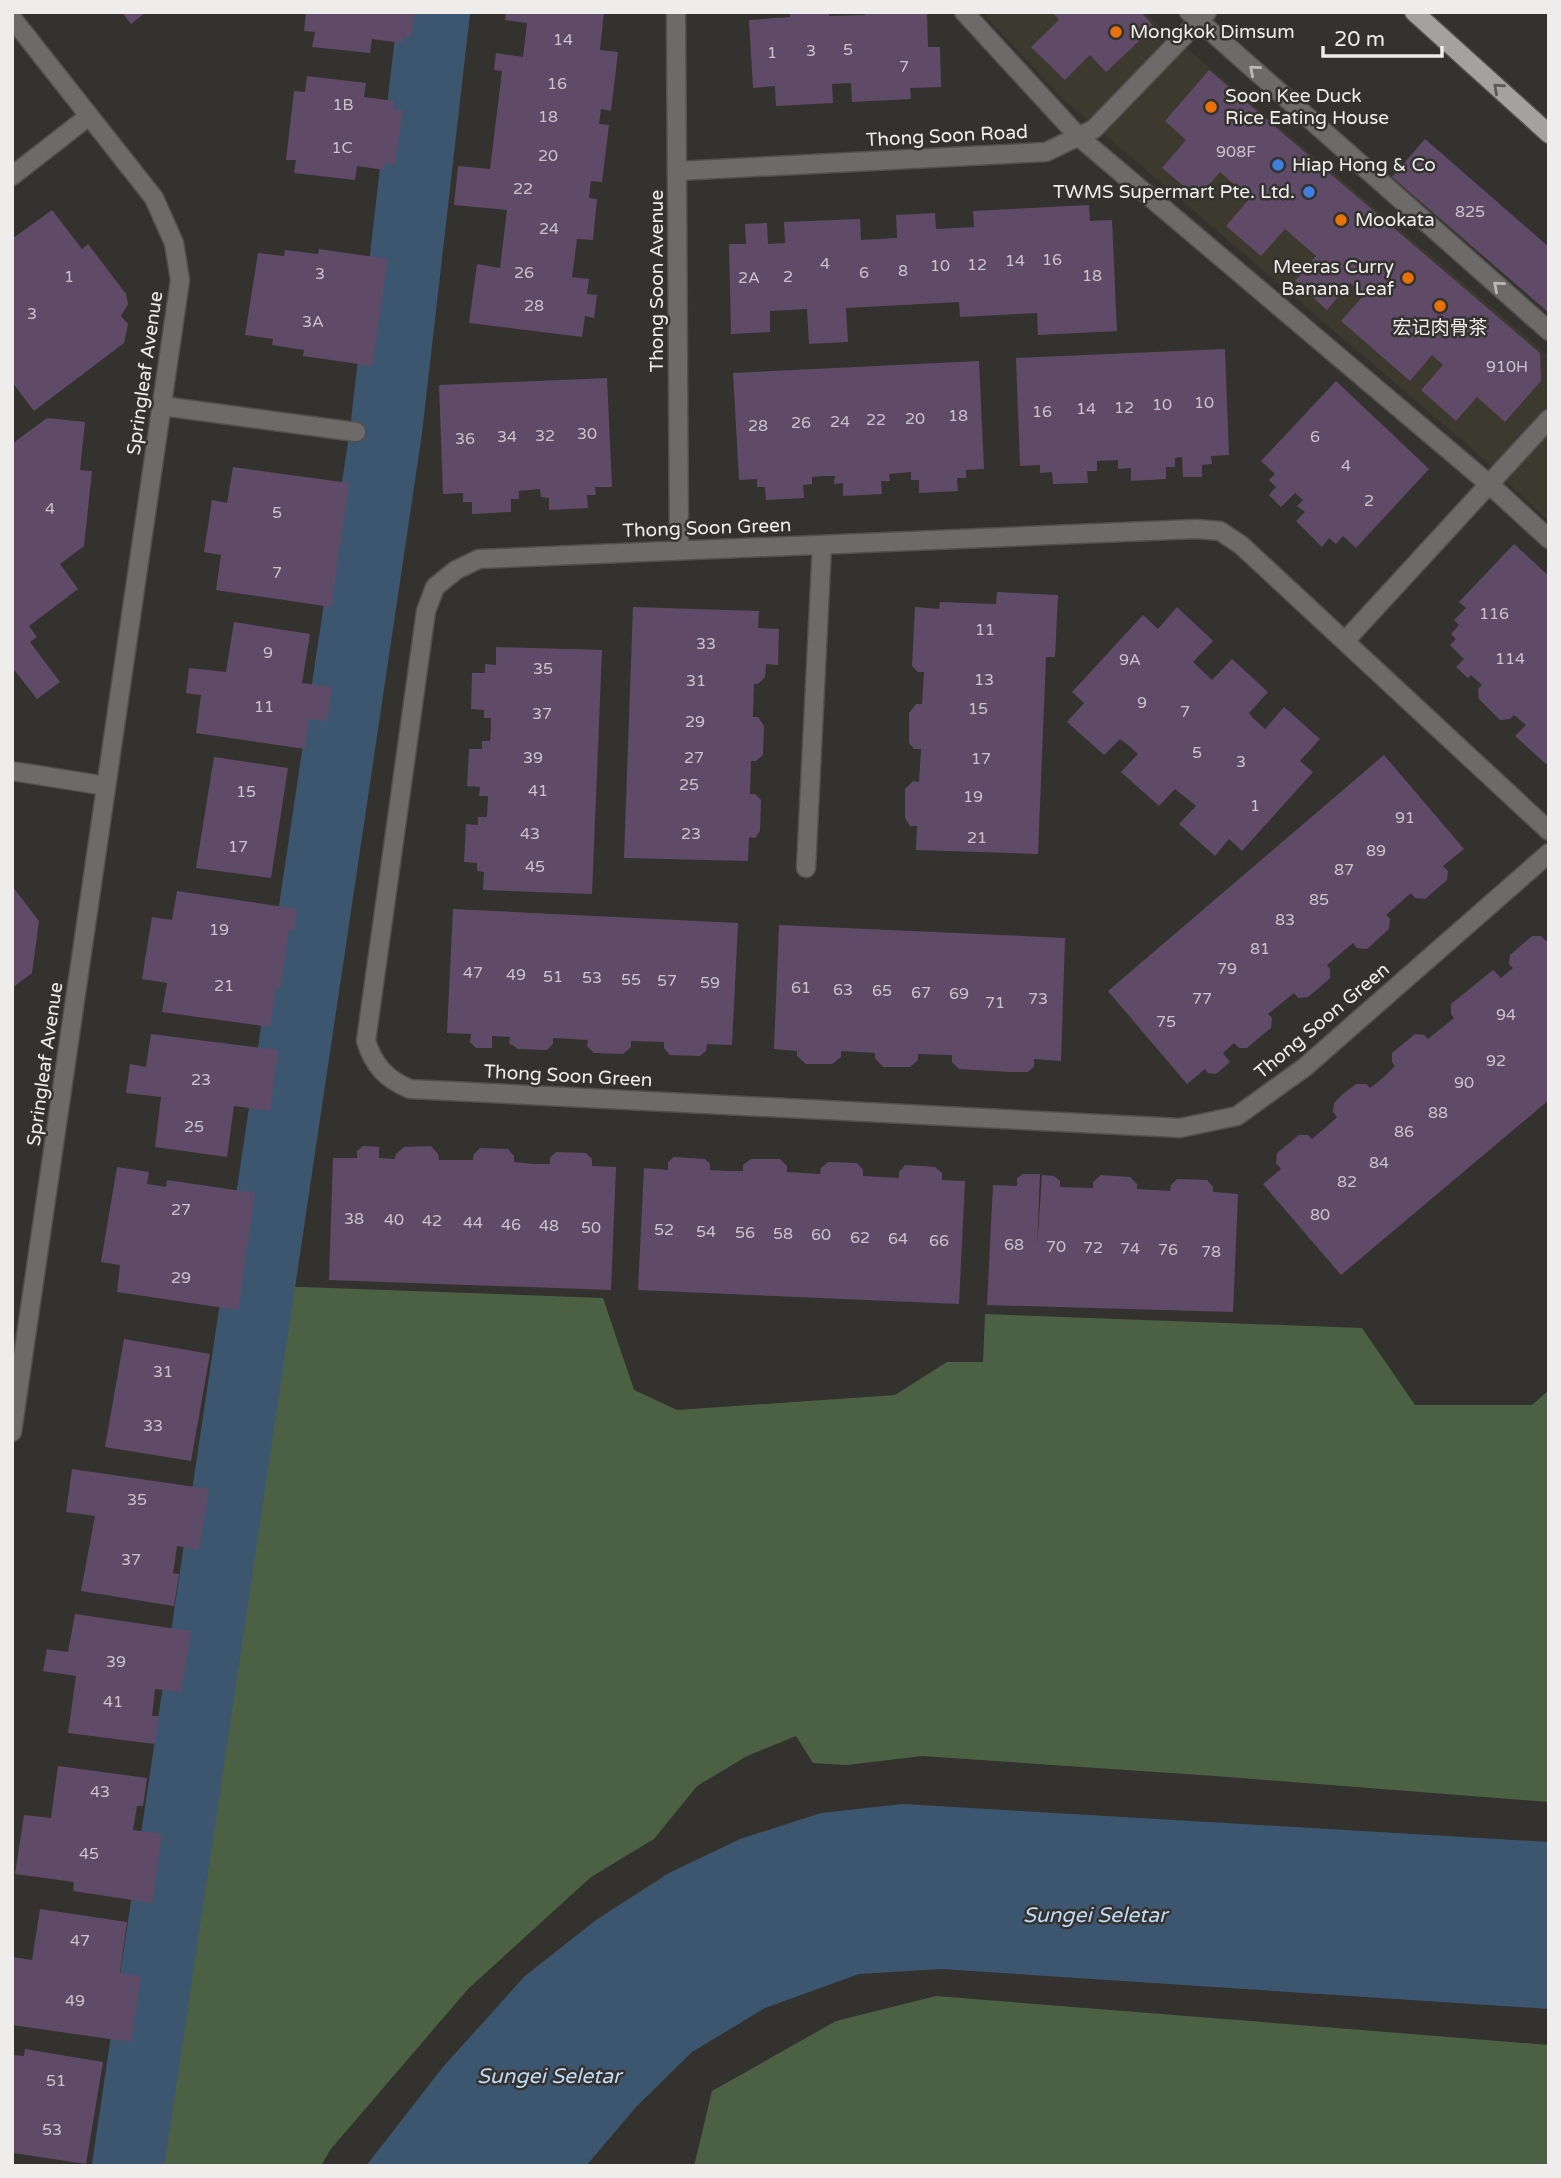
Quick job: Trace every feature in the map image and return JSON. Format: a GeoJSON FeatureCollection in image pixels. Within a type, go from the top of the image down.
{"type":"FeatureCollection","features":[{"type":"Feature","properties":{"kind":"main road"},"geometry":{"type":"LineString","coordinates":[[1414,12],[1549,134]]}},
{"type":"Feature","properties":{"kind":"street","name":"Thong Soon Avenue"},"geometry":{"type":"LineString","coordinates":[[676,12],[679,550]]}},
{"type":"Feature","properties":{"kind":"street"},"geometry":{"type":"LineString","coordinates":[[964,12],[1079,136],[1489,484],[1549,539]]}},
{"type":"Feature","properties":{"kind":"street","name":"Thong Soon Road"},"geometry":{"type":"LineString","coordinates":[[677,171],[1046,152],[1094,129],[1198,15]]}},
{"type":"Feature","properties":{"kind":"street"},"geometry":{"type":"LineString","coordinates":[[1198,15],[1549,331]]}},
{"type":"Feature","properties":{"kind":"street","name":"Springleaf Avenue"},"geometry":{"type":"LineString","coordinates":[[12,18],[154,198],[174,243],[180,280],[12,1432]]}},
{"type":"Feature","properties":{"kind":"street"},"geometry":{"type":"LineString","coordinates":[[12,176],[89,116]]}},
{"type":"Feature","properties":{"kind":"street"},"geometry":{"type":"LineString","coordinates":[[162,406],[356,432]]}},
{"type":"Feature","properties":{"kind":"street"},"geometry":{"type":"LineString","coordinates":[[1345,641],[1549,419]]}},
{"type":"Feature","properties":{"kind":"street","name":"Thong Soon Green"},"geometry":{"type":"LineString","coordinates":[[1549,831],[1241,545],[1220,531],[1196,529],[480,559],[456,570],[435,587],[426,611],[366,1041],[381,1072],[410,1088],[1180,1128],[1237,1116],[1305,1067],[1549,853]]}},
{"type":"Feature","properties":{"kind":"street"},"geometry":{"type":"LineString","coordinates":[[806,868],[822,545]]}},
{"type":"Feature","properties":{"kind":"street"},"geometry":{"type":"LineString","coordinates":[[12,771],[106,786]]}},
{"type":"Feature","properties":{"kind":"shaded area"},"geometry":{"type":"Polygon","coordinates":[[[982,12],[1144,12],[1536,345],[1549,357],[1549,521],[1470,447],[1063,99],[982,12]]]}},
{"type":"Feature","properties":{"kind":"green space"},"geometry":{"type":"Polygon","coordinates":[[[275,1286],[603,1298],[634,1390],[677,1410],[895,1395],[947,1362],[983,1362],[985,1314],[1362,1328],[1415,1405],[1532,1405],[1549,1390],[1549,1802],[922,1756],[847,1765],[813,1763],[796,1736],[747,1756],[697,1786],[654,1839],[591,1877],[468,1989],[330,2150],[321,2166],[145,2166],[275,1286]]]}},
{"type":"Feature","properties":{"kind":"green space"},"geometry":{"type":"Polygon","coordinates":[[[936,1996],[1549,2045],[1549,2166],[694,2166],[712,2091],[836,2021],[936,1996]]]}},
{"type":"Feature","properties":{"kind":"water","name":"Sungei Seletar"},"geometry":{"type":"Polygon","coordinates":[[[903,1804],[1549,1842],[1549,2009],[941,1969],[859,1974],[765,2008],[692,2052],[636,2107],[586,2166],[366,2166],[443,2067],[525,1976],[596,1920],[669,1873],[740,1839],[821,1813],[903,1804]]]}},
{"type":"Feature","properties":{"kind":"building"},"geometry":{"type":"Polygon","coordinates":[[[122,12],[146,12],[131,24],[122,12]]]}},
{"type":"Feature","properties":{"kind":"building"},"geometry":{"type":"Polygon","coordinates":[[[306,12],[415,12],[411,37],[403,37],[402,43],[372,39],[370,53],[312,47],[315,32],[304,31],[306,12]]]}},
{"type":"Feature","properties":{"kind":"building"},"geometry":{"type":"Polygon","coordinates":[[[506,12],[604,12],[600,50],[618,52],[611,111],[601,109],[599,124],[609,125],[602,182],[591,181],[589,198],[597,199],[593,240],[577,239],[572,277],[589,279],[587,294],[597,295],[594,318],[585,316],[582,337],[469,323],[477,264],[500,268],[507,210],[454,205],[458,166],[490,169],[502,71],[494,70],[496,53],[523,57],[527,23],[505,20],[506,12]]]}},
{"type":"Feature","properties":{"kind":"building"},"geometry":{"type":"Polygon","coordinates":[[[790,12],[829,12],[829,16],[865,15],[864,12],[927,12],[928,47],[940,47],[941,87],[910,88],[911,99],[852,102],[851,83],[832,84],[833,103],[776,106],[775,86],[753,88],[749,20],[790,17],[790,12]]]}},
{"type":"Feature","properties":{"kind":"building"},"geometry":{"type":"Polygon","coordinates":[[[1052,12],[1141,12],[1154,27],[1106,72],[1090,55],[1065,80],[1031,47],[1059,20],[1052,12]]]}},
{"type":"Feature","properties":{"kind":"building"},"geometry":{"type":"Polygon","coordinates":[[[1209,70],[1540,353],[1541,381],[1505,422],[1477,397],[1456,421],[1421,390],[1443,365],[1432,355],[1410,381],[1341,321],[1364,295],[1350,283],[1327,310],[1295,281],[1316,256],[1285,229],[1261,256],[1226,226],[1250,198],[1220,172],[1198,198],[1162,168],[1186,140],[1165,121],[1209,70]]]}},
{"type":"Feature","properties":{"kind":"building"},"geometry":{"type":"Polygon","coordinates":[[[307,76],[366,83],[364,97],[394,101],[393,109],[403,110],[395,165],[385,163],[384,170],[357,166],[355,180],[294,173],[296,160],[286,160],[294,91],[305,92],[307,76]]]}},
{"type":"Feature","properties":{"kind":"building"},"geometry":{"type":"Polygon","coordinates":[[[1425,139],[1549,247],[1549,313],[1392,177],[1425,139]]]}},
{"type":"Feature","properties":{"kind":"building"},"geometry":{"type":"Polygon","coordinates":[[[1089,205],[1090,221],[1112,220],[1117,331],[1038,335],[1037,313],[960,317],[959,302],[846,308],[848,342],[809,344],[807,309],[770,311],[770,332],[731,334],[729,244],[746,244],[745,224],[767,223],[768,244],[785,243],[784,222],[860,219],[861,240],[897,238],[896,215],[935,213],[936,229],[956,228],[974,227],[973,211],[1089,205]]]}},
{"type":"Feature","properties":{"kind":"building"},"geometry":{"type":"Polygon","coordinates":[[[52,210],[82,249],[88,244],[126,294],[128,304],[121,316],[128,324],[124,343],[34,411],[12,382],[12,239],[52,210]]]}},
{"type":"Feature","properties":{"kind":"building"},"geometry":{"type":"Polygon","coordinates":[[[319,249],[388,259],[372,366],[303,356],[304,350],[272,345],[273,339],[245,335],[258,253],[284,256],[285,250],[318,254],[319,249]]]}},
{"type":"Feature","properties":{"kind":"building"},"geometry":{"type":"Polygon","coordinates":[[[1225,349],[1229,455],[1211,456],[1212,464],[1202,465],[1202,477],[1183,477],[1182,457],[1175,458],[1175,467],[1166,467],[1166,479],[1131,481],[1131,468],[1118,469],[1118,460],[1097,461],[1097,471],[1087,471],[1088,483],[1053,484],[1052,472],[1040,473],[1040,465],[1020,466],[1016,358],[1225,349]]]}},
{"type":"Feature","properties":{"kind":"building"},"geometry":{"type":"Polygon","coordinates":[[[979,361],[984,469],[966,470],[966,478],[957,478],[958,491],[919,493],[919,480],[911,480],[911,472],[889,474],[890,481],[881,481],[882,494],[843,496],[843,483],[834,484],[835,476],[824,476],[812,477],[812,484],[803,485],[804,498],[766,500],[765,487],[757,487],[757,479],[739,480],[733,373],[979,361]]]}},
{"type":"Feature","properties":{"kind":"building"},"geometry":{"type":"Polygon","coordinates":[[[607,378],[612,487],[595,487],[596,495],[587,495],[588,508],[549,510],[549,498],[541,497],[540,489],[519,491],[519,499],[511,499],[511,512],[472,514],[472,502],[463,502],[463,493],[443,494],[439,385],[607,378]]]}},
{"type":"Feature","properties":{"kind":"building"},"geometry":{"type":"Polygon","coordinates":[[[1336,381],[1429,469],[1356,548],[1343,536],[1336,544],[1329,538],[1322,547],[1296,521],[1305,512],[1297,506],[1303,500],[1295,493],[1281,507],[1269,495],[1276,487],[1269,480],[1275,474],[1261,461],[1336,381]]]}},
{"type":"Feature","properties":{"kind":"building"},"geometry":{"type":"Polygon","coordinates":[[[47,418],[85,422],[80,470],[92,471],[84,546],[60,564],[78,589],[29,626],[37,637],[30,642],[60,682],[37,699],[12,667],[12,444],[47,418]]]}},
{"type":"Feature","properties":{"kind":"building"},"geometry":{"type":"Polygon","coordinates":[[[233,467],[349,483],[331,607],[216,590],[221,555],[204,552],[212,500],[227,503],[233,467]]]}},
{"type":"Feature","properties":{"kind":"building"},"geometry":{"type":"Polygon","coordinates":[[[1514,544],[1549,576],[1549,761],[1546,764],[1515,736],[1526,725],[1514,715],[1510,719],[1500,720],[1479,699],[1478,689],[1482,685],[1471,675],[1468,678],[1456,667],[1464,659],[1450,645],[1456,639],[1451,634],[1459,625],[1454,620],[1466,608],[1459,602],[1514,544]]]}},
{"type":"Feature","properties":{"kind":"building"},"geometry":{"type":"Polygon","coordinates":[[[997,592],[1058,595],[1055,657],[1046,657],[1038,854],[916,850],[917,826],[910,826],[905,818],[905,789],[913,781],[919,782],[921,749],[914,749],[909,743],[909,713],[916,704],[922,704],[924,672],[918,672],[912,666],[915,607],[939,609],[940,602],[996,604],[997,592]]]}},
{"type":"Feature","properties":{"kind":"building"},"geometry":{"type":"Polygon","coordinates":[[[633,607],[759,611],[758,628],[779,629],[778,665],[766,664],[765,677],[758,684],[754,684],[753,717],[758,717],[764,726],[763,755],[756,761],[751,761],[750,794],[755,794],[761,800],[760,831],[755,838],[749,837],[748,861],[624,858],[633,607]]]}},
{"type":"Feature","properties":{"kind":"building"},"geometry":{"type":"Polygon","coordinates":[[[1177,607],[1213,641],[1193,662],[1212,680],[1232,659],[1268,692],[1249,713],[1253,718],[1265,729],[1284,707],[1320,739],[1300,761],[1313,772],[1242,851],[1229,839],[1215,856],[1179,824],[1196,806],[1175,789],[1159,806],[1121,772],[1138,754],[1120,739],[1104,755],[1067,722],[1084,703],[1072,692],[1143,615],[1158,629],[1177,607]]]}},
{"type":"Feature","properties":{"kind":"building"},"geometry":{"type":"Polygon","coordinates":[[[234,622],[310,634],[302,683],[332,687],[327,721],[309,719],[305,749],[196,733],[201,695],[186,693],[189,668],[226,672],[234,622]]]}},
{"type":"Feature","properties":{"kind":"building"},"geometry":{"type":"Polygon","coordinates":[[[496,647],[602,650],[592,894],[483,890],[484,872],[477,871],[477,863],[464,862],[466,824],[478,825],[478,817],[487,817],[488,796],[479,796],[480,787],[467,786],[469,749],[482,749],[482,741],[490,741],[491,730],[491,718],[484,718],[484,710],[471,709],[472,673],[485,673],[485,664],[496,665],[496,647]]]}},
{"type":"Feature","properties":{"kind":"building"},"geometry":{"type":"Polygon","coordinates":[[[1384,755],[1464,849],[1443,866],[1448,871],[1447,880],[1425,899],[1415,898],[1411,893],[1386,915],[1390,919],[1389,929],[1367,949],[1357,948],[1353,943],[1327,965],[1330,978],[1320,987],[1308,997],[1298,998],[1294,993],[1268,1014],[1272,1018],[1271,1028],[1247,1048],[1239,1048],[1234,1043],[1223,1053],[1230,1062],[1216,1074],[1208,1073],[1205,1069],[1187,1084],[1108,991],[1384,755]]]}},
{"type":"Feature","properties":{"kind":"building"},"geometry":{"type":"Polygon","coordinates":[[[214,757],[288,768],[271,878],[196,868],[214,757]]]}},
{"type":"Feature","properties":{"kind":"building"},"geometry":{"type":"Polygon","coordinates":[[[12,886],[39,921],[32,973],[12,988],[12,886]]]}},
{"type":"Feature","properties":{"kind":"building"},"geometry":{"type":"Polygon","coordinates":[[[177,891],[297,909],[294,931],[289,930],[280,989],[276,988],[270,1027],[162,1012],[167,983],[142,979],[152,917],[172,920],[177,891]]]}},
{"type":"Feature","properties":{"kind":"building"},"geometry":{"type":"Polygon","coordinates":[[[453,909],[738,923],[732,1045],[707,1044],[706,1051],[700,1056],[670,1055],[664,1048],[664,1042],[631,1041],[631,1047],[623,1054],[594,1053],[587,1046],[588,1040],[553,1038],[553,1044],[547,1050],[518,1049],[509,1043],[510,1037],[492,1036],[492,1048],[476,1048],[470,1042],[471,1034],[447,1033],[453,909]]]}},
{"type":"Feature","properties":{"kind":"building"},"geometry":{"type":"Polygon","coordinates":[[[779,925],[1065,938],[1061,1061],[1034,1059],[1034,1067],[1028,1072],[1010,1072],[959,1069],[952,1062],[952,1055],[918,1054],[918,1060],[910,1067],[883,1067],[875,1058],[875,1053],[841,1051],[841,1057],[832,1064],[806,1064],[797,1056],[797,1051],[774,1049],[779,925]]]}},
{"type":"Feature","properties":{"kind":"building"},"geometry":{"type":"Polygon","coordinates":[[[1532,936],[1541,936],[1546,941],[1549,939],[1549,1100],[1341,1275],[1263,1184],[1281,1169],[1276,1163],[1277,1153],[1299,1135],[1308,1135],[1312,1139],[1325,1128],[1337,1117],[1333,1112],[1334,1103],[1344,1093],[1356,1084],[1366,1084],[1370,1088],[1384,1077],[1395,1066],[1392,1053],[1415,1034],[1424,1035],[1428,1039],[1454,1018],[1451,1004],[1493,970],[1501,978],[1513,968],[1509,964],[1510,955],[1532,936]]]}},
{"type":"Feature","properties":{"kind":"building"},"geometry":{"type":"Polygon","coordinates":[[[151,1034],[278,1050],[270,1111],[234,1106],[227,1157],[155,1147],[161,1097],[126,1093],[130,1064],[146,1067],[151,1034]]]}},
{"type":"Feature","properties":{"kind":"building"},"geometry":{"type":"Polygon","coordinates":[[[363,1146],[379,1147],[379,1158],[395,1159],[396,1154],[404,1147],[431,1146],[438,1154],[439,1160],[473,1160],[474,1154],[480,1148],[508,1149],[514,1156],[514,1162],[533,1164],[550,1164],[550,1158],[556,1152],[586,1153],[592,1159],[592,1166],[616,1167],[611,1290],[329,1280],[333,1158],[357,1158],[357,1151],[363,1146]]]}},
{"type":"Feature","properties":{"kind":"building"},"geometry":{"type":"Polygon","coordinates":[[[674,1157],[705,1159],[710,1164],[710,1170],[728,1171],[743,1171],[743,1165],[751,1159],[780,1159],[787,1166],[787,1172],[820,1174],[821,1168],[828,1162],[857,1163],[863,1170],[863,1176],[899,1178],[899,1172],[905,1165],[935,1167],[942,1173],[942,1180],[965,1181],[959,1304],[638,1290],[644,1168],[668,1170],[668,1162],[674,1157]]]}},
{"type":"Feature","properties":{"kind":"building"},"geometry":{"type":"Polygon","coordinates":[[[117,1167],[149,1172],[147,1184],[166,1187],[167,1180],[255,1193],[238,1310],[117,1292],[120,1265],[101,1262],[117,1167]]]}},
{"type":"Feature","properties":{"kind":"building"},"geometry":{"type":"Polygon","coordinates":[[[1023,1174],[1040,1174],[1037,1248],[1042,1175],[1054,1176],[1060,1181],[1060,1187],[1093,1188],[1093,1182],[1101,1175],[1130,1177],[1137,1184],[1137,1189],[1170,1191],[1171,1185],[1177,1179],[1207,1180],[1213,1187],[1213,1192],[1238,1194],[1233,1312],[987,1305],[993,1185],[1017,1186],[1017,1178],[1023,1174]]]}},
{"type":"Feature","properties":{"kind":"building"},"geometry":{"type":"Polygon","coordinates":[[[124,1339],[210,1354],[191,1461],[105,1447],[124,1339]]]}},
{"type":"Feature","properties":{"kind":"building"},"geometry":{"type":"Polygon","coordinates":[[[72,1469],[209,1489],[199,1550],[177,1546],[173,1573],[179,1574],[174,1606],[81,1591],[95,1516],[66,1512],[72,1469]]]}},
{"type":"Feature","properties":{"kind":"building"},"geometry":{"type":"Polygon","coordinates":[[[75,1614],[191,1631],[181,1692],[155,1689],[152,1716],[159,1716],[155,1744],[68,1733],[76,1676],[43,1671],[47,1649],[68,1652],[75,1614]]]}},
{"type":"Feature","properties":{"kind":"building"},"geometry":{"type":"Polygon","coordinates":[[[58,1766],[147,1778],[143,1806],[137,1806],[133,1830],[162,1834],[152,1903],[73,1891],[74,1882],[15,1874],[24,1815],[51,1818],[58,1766]]]}},
{"type":"Feature","properties":{"kind":"building"},"geometry":{"type":"Polygon","coordinates":[[[40,1909],[127,1922],[120,1973],[141,1976],[131,2042],[12,2025],[12,1957],[32,1960],[40,1909]]]}},
{"type":"Feature","properties":{"kind":"building"},"geometry":{"type":"Polygon","coordinates":[[[25,2049],[103,2062],[86,2164],[13,2153],[12,2055],[24,2056],[25,2049]]]}},
{"type":"Feature","properties":{"kind":"waterway"},"geometry":{"type":"LineString","coordinates":[[128,2166],[386,431],[434,12]]}},
{"type":"Feature","properties":{"kind":"place","name":"Mongkok Dimsum"},"geometry":{"type":"Point","coordinates":[1116,32]}},
{"type":"Feature","properties":{"kind":"place","name":"Soon Kee Duck Rice Eating House"},"geometry":{"type":"Point","coordinates":[1211,107]}},
{"type":"Feature","properties":{"kind":"place","name":"Hiap Hong & Co"},"geometry":{"type":"Point","coordinates":[1278,165]}},
{"type":"Feature","properties":{"kind":"place","name":"TWMS Supermart Pte. Ltd."},"geometry":{"type":"Point","coordinates":[1309,192]}},
{"type":"Feature","properties":{"kind":"place","name":"Mookata"},"geometry":{"type":"Point","coordinates":[1341,220]}},
{"type":"Feature","properties":{"kind":"place","name":"Meeras Curry Banana Leaf"},"geometry":{"type":"Point","coordinates":[1408,278]}},
{"type":"Feature","properties":{"kind":"place","name":"宏记肉骨茶"},"geometry":{"type":"Point","coordinates":[1440,306]}}]}
